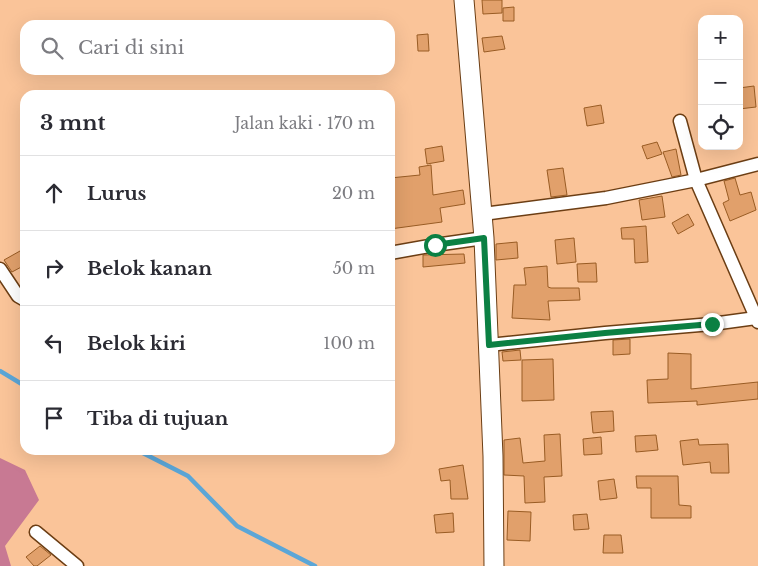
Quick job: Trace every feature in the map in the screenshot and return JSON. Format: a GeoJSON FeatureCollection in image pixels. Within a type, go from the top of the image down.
{"type":"FeatureCollection","features":[{"type":"Feature","properties":{"kind":"street"},"geometry":{"type":"LineString","coordinates":[[464,0],[484,238],[493,456],[494,566]]}},
{"type":"Feature","properties":{"kind":"street"},"geometry":{"type":"LineString","coordinates":[[489,345],[757,320],[696,180],[680,121]]}},
{"type":"Feature","properties":{"kind":"street"},"geometry":{"type":"LineString","coordinates":[[482,214],[606,198],[696,180],[758,164]]}},
{"type":"Feature","properties":{"kind":"street"},"geometry":{"type":"LineString","coordinates":[[395,252],[484,238]]}},
{"type":"Feature","properties":{"kind":"street"},"geometry":{"type":"LineString","coordinates":[[0,269],[20,297]]}},
{"type":"Feature","properties":{"kind":"street"},"geometry":{"type":"LineString","coordinates":[[36,532],[77,566]]}},
{"type":"Feature","properties":{"kind":"shaded area"},"geometry":{"type":"Polygon","coordinates":[[[0,458],[25,470],[39,500],[5,546],[11,566],[0,566],[0,458]]]}},
{"type":"Feature","properties":{"kind":"building"},"geometry":{"type":"Polygon","coordinates":[[[482,0],[502,0],[502,13],[483,14],[482,0]]]}},
{"type":"Feature","properties":{"kind":"building"},"geometry":{"type":"Polygon","coordinates":[[[514,7],[514,21],[503,21],[503,8],[514,7]]]}},
{"type":"Feature","properties":{"kind":"building"},"geometry":{"type":"Polygon","coordinates":[[[428,34],[429,51],[418,51],[417,35],[428,34]]]}},
{"type":"Feature","properties":{"kind":"building"},"geometry":{"type":"Polygon","coordinates":[[[502,36],[505,49],[484,52],[482,38],[502,36]]]}},
{"type":"Feature","properties":{"kind":"building"},"geometry":{"type":"Polygon","coordinates":[[[754,86],[756,107],[743,109],[743,87],[754,86]]]}},
{"type":"Feature","properties":{"kind":"building"},"geometry":{"type":"Polygon","coordinates":[[[601,105],[604,123],[587,126],[584,108],[601,105]]]}},
{"type":"Feature","properties":{"kind":"building"},"geometry":{"type":"Polygon","coordinates":[[[657,142],[662,154],[647,159],[642,146],[657,142]]]}},
{"type":"Feature","properties":{"kind":"building"},"geometry":{"type":"Polygon","coordinates":[[[442,146],[444,161],[427,164],[425,149],[442,146]]]}},
{"type":"Feature","properties":{"kind":"building"},"geometry":{"type":"Polygon","coordinates":[[[676,149],[681,175],[672,177],[663,152],[676,149]]]}},
{"type":"Feature","properties":{"kind":"building"},"geometry":{"type":"Polygon","coordinates":[[[431,165],[433,195],[463,190],[465,204],[440,208],[442,222],[395,228],[395,178],[420,175],[419,167],[431,165]]]}},
{"type":"Feature","properties":{"kind":"building"},"geometry":{"type":"Polygon","coordinates":[[[563,168],[567,195],[551,197],[547,170],[563,168]]]}},
{"type":"Feature","properties":{"kind":"building"},"geometry":{"type":"Polygon","coordinates":[[[735,178],[740,195],[751,192],[756,210],[730,221],[723,203],[729,200],[724,181],[735,178]]]}},
{"type":"Feature","properties":{"kind":"building"},"geometry":{"type":"Polygon","coordinates":[[[662,196],[665,217],[642,220],[639,200],[662,196]]]}},
{"type":"Feature","properties":{"kind":"building"},"geometry":{"type":"Polygon","coordinates":[[[688,214],[694,225],[678,234],[672,223],[688,214]]]}},
{"type":"Feature","properties":{"kind":"building"},"geometry":{"type":"Polygon","coordinates":[[[646,226],[648,262],[635,263],[634,239],[622,239],[621,228],[646,226]]]}},
{"type":"Feature","properties":{"kind":"building"},"geometry":{"type":"Polygon","coordinates":[[[574,238],[576,262],[557,264],[555,240],[574,238]]]}},
{"type":"Feature","properties":{"kind":"building"},"geometry":{"type":"Polygon","coordinates":[[[517,242],[518,258],[496,260],[496,244],[517,242]]]}},
{"type":"Feature","properties":{"kind":"building"},"geometry":{"type":"Polygon","coordinates":[[[20,251],[20,268],[12,272],[4,260],[20,251]]]}},
{"type":"Feature","properties":{"kind":"building"},"geometry":{"type":"Polygon","coordinates":[[[464,254],[465,263],[423,267],[423,255],[464,254]]]}},
{"type":"Feature","properties":{"kind":"building"},"geometry":{"type":"Polygon","coordinates":[[[596,263],[597,282],[578,282],[577,264],[596,263]]]}},
{"type":"Feature","properties":{"kind":"building"},"geometry":{"type":"Polygon","coordinates":[[[547,266],[548,287],[579,288],[580,300],[548,301],[550,320],[512,318],[514,285],[526,285],[524,268],[547,266]]]}},
{"type":"Feature","properties":{"kind":"building"},"geometry":{"type":"Polygon","coordinates":[[[630,339],[630,354],[613,355],[613,340],[630,339]]]}},
{"type":"Feature","properties":{"kind":"building"},"geometry":{"type":"Polygon","coordinates":[[[520,350],[521,360],[503,361],[502,352],[520,350]]]}},
{"type":"Feature","properties":{"kind":"building"},"geometry":{"type":"Polygon","coordinates":[[[668,353],[691,354],[691,389],[758,382],[758,399],[697,405],[697,401],[648,403],[647,380],[668,379],[668,353]]]}},
{"type":"Feature","properties":{"kind":"building"},"geometry":{"type":"Polygon","coordinates":[[[553,359],[554,400],[522,401],[522,360],[553,359]]]}},
{"type":"Feature","properties":{"kind":"building"},"geometry":{"type":"Polygon","coordinates":[[[613,411],[614,431],[593,433],[591,412],[613,411]]]}},
{"type":"Feature","properties":{"kind":"building"},"geometry":{"type":"Polygon","coordinates":[[[560,434],[562,476],[544,477],[545,502],[525,503],[524,476],[504,475],[504,440],[520,438],[523,463],[545,461],[544,435],[560,434]]]}},
{"type":"Feature","properties":{"kind":"building"},"geometry":{"type":"Polygon","coordinates":[[[656,435],[658,450],[636,452],[635,436],[656,435]]]}},
{"type":"Feature","properties":{"kind":"building"},"geometry":{"type":"Polygon","coordinates":[[[601,437],[602,454],[584,455],[583,439],[601,437]]]}},
{"type":"Feature","properties":{"kind":"building"},"geometry":{"type":"Polygon","coordinates":[[[698,439],[699,445],[728,444],[729,473],[711,473],[710,462],[683,465],[680,441],[698,439]]]}},
{"type":"Feature","properties":{"kind":"building"},"geometry":{"type":"Polygon","coordinates":[[[463,465],[468,499],[451,499],[450,480],[441,481],[439,469],[463,465]]]}},
{"type":"Feature","properties":{"kind":"building"},"geometry":{"type":"Polygon","coordinates":[[[636,476],[678,476],[679,505],[691,506],[691,518],[651,518],[651,488],[637,488],[636,476]]]}},
{"type":"Feature","properties":{"kind":"building"},"geometry":{"type":"Polygon","coordinates":[[[614,479],[617,498],[600,500],[598,481],[614,479]]]}},
{"type":"Feature","properties":{"kind":"building"},"geometry":{"type":"Polygon","coordinates":[[[508,511],[531,512],[530,541],[507,540],[508,511]]]}},
{"type":"Feature","properties":{"kind":"building"},"geometry":{"type":"Polygon","coordinates":[[[453,513],[454,532],[436,533],[434,515],[453,513]]]}},
{"type":"Feature","properties":{"kind":"building"},"geometry":{"type":"Polygon","coordinates":[[[587,514],[589,529],[574,530],[573,515],[587,514]]]}},
{"type":"Feature","properties":{"kind":"building"},"geometry":{"type":"Polygon","coordinates":[[[604,535],[621,535],[623,553],[603,553],[604,535]]]}},
{"type":"Feature","properties":{"kind":"building"},"geometry":{"type":"Polygon","coordinates":[[[40,546],[51,555],[37,566],[34,566],[26,557],[40,546]]]}},
{"type":"Feature","properties":{"kind":"waterway"},"geometry":{"type":"LineString","coordinates":[[0,371],[20,383]]}},
{"type":"Feature","properties":{"kind":"waterway"},"geometry":{"type":"LineString","coordinates":[[147,455],[188,476],[237,526],[315,566]]}},
{"type":"Feature","properties":{"kind":"route"},"geometry":{"type":"LineString","coordinates":[[435,245],[484,238],[489,345],[712,324]]}}]}
